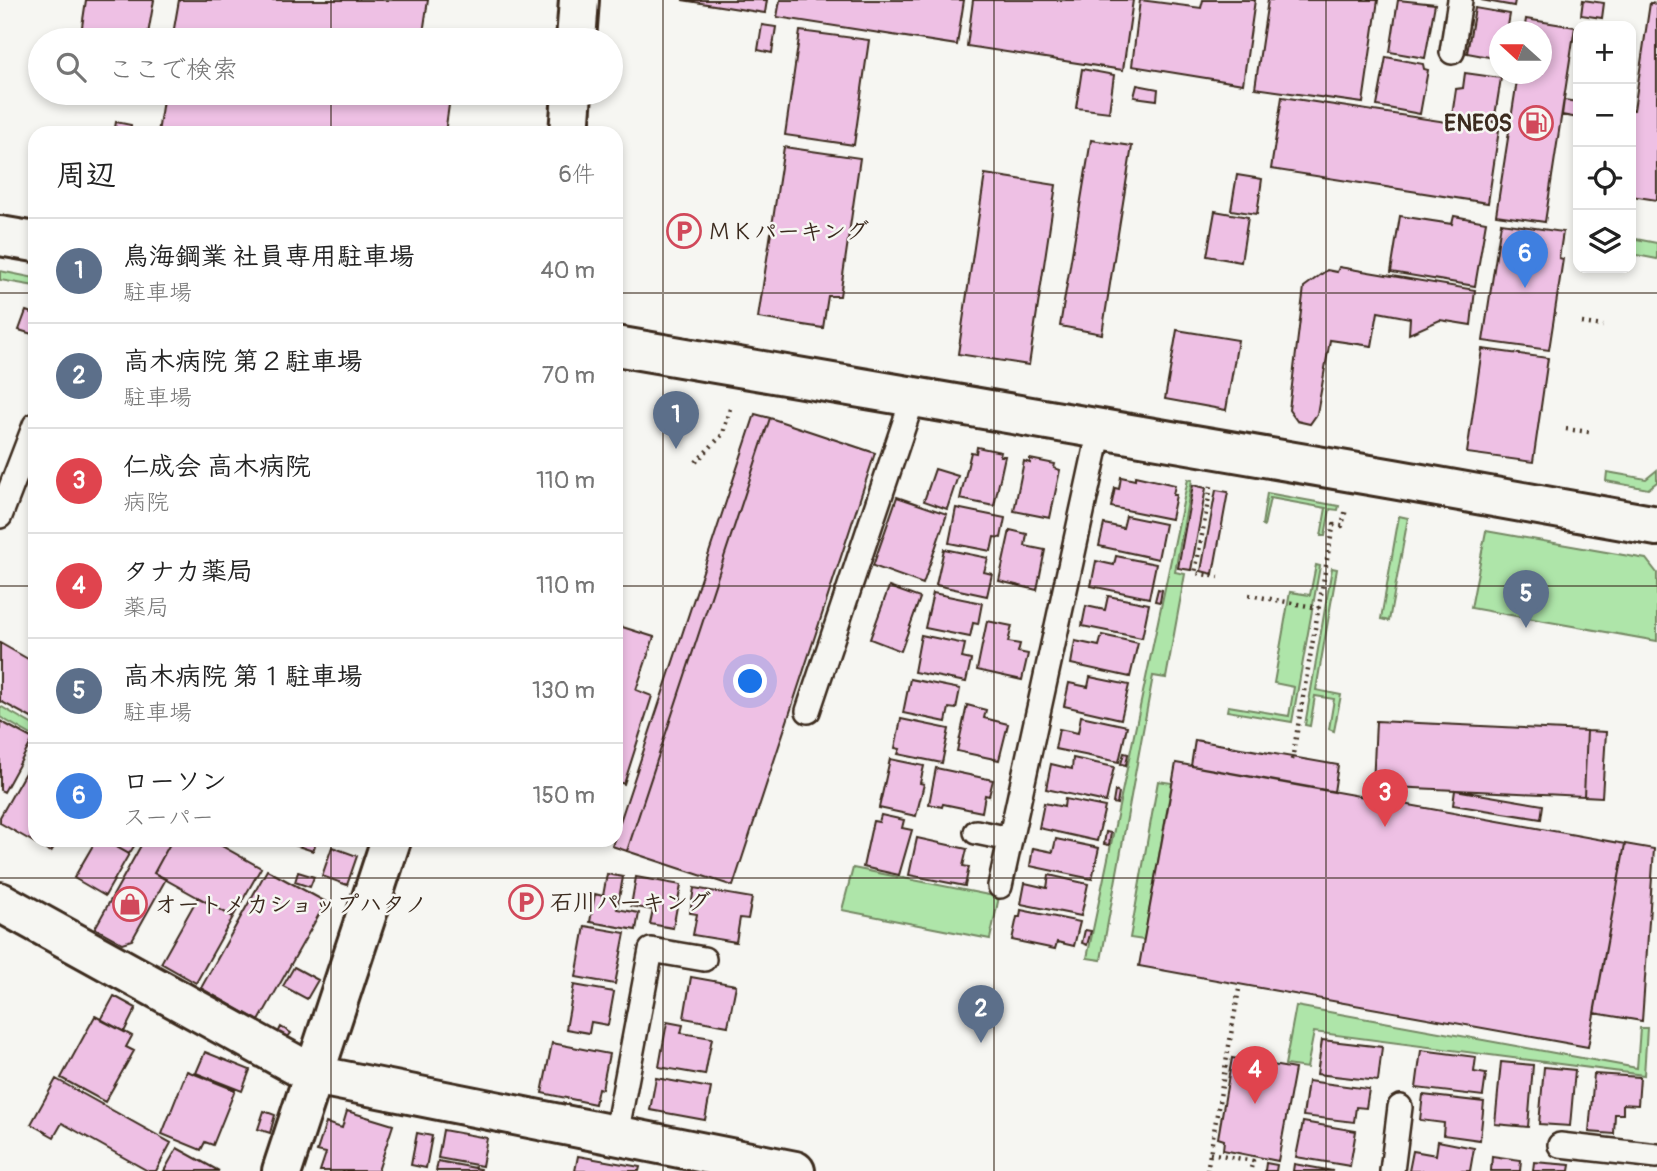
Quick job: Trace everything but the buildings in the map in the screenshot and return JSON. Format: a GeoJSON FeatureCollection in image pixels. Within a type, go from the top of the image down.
{"type":"FeatureCollection","features":[{"type":"Feature","properties":{"kind":"street"},"geometry":{"type":"LineString","coordinates":[[577,28],[579,0]]}},
{"type":"Feature","properties":{"kind":"street"},"geometry":{"type":"LineString","coordinates":[[570,126],[571,105]]}},
{"type":"Feature","properties":{"kind":"street"},"geometry":{"type":"LineString","coordinates":[[0,236],[28,241]]}},
{"type":"Feature","properties":{"kind":"street"},"geometry":{"type":"LineString","coordinates":[[623,347],[1657,526]]}},
{"type":"Feature","properties":{"kind":"street"},"geometry":{"type":"LineString","coordinates":[[282,1171],[389,847]]}},
{"type":"Feature","properties":{"kind":"street"},"geometry":{"type":"LineString","coordinates":[[0,902],[314,1075],[795,1171]]}},
{"type":"Feature","properties":{"kind":"lane"},"geometry":{"type":"LineString","coordinates":[[1452,52],[1460,0]]}},
{"type":"Feature","properties":{"kind":"lane"},"geometry":{"type":"LineString","coordinates":[[808,711],[913,398]]}},
{"type":"Feature","properties":{"kind":"lane"},"geometry":{"type":"LineString","coordinates":[[1000,886],[1100,430]]}},
{"type":"Feature","properties":{"kind":"lane"},"geometry":{"type":"LineString","coordinates":[[0,516],[28,443]]}},
{"type":"Feature","properties":{"kind":"lane"},"geometry":{"type":"LineString","coordinates":[[976,832],[1010,839]]}},
{"type":"Feature","properties":{"kind":"lane"},"geometry":{"type":"LineString","coordinates":[[616,1135],[652,950],[704,959]]}},
{"type":"Feature","properties":{"kind":"lane"},"geometry":{"type":"LineString","coordinates":[[1392,1171],[1400,1107]]}},
{"type":"Feature","properties":{"kind":"lane"},"geometry":{"type":"LineString","coordinates":[[1560,1145],[1657,1156]]}},
{"type":"Feature","properties":{"kind":"path"},"geometry":{"type":"LineString","coordinates":[[1582,323],[1603,326]]}},
{"type":"Feature","properties":{"kind":"path"},"geometry":{"type":"LineString","coordinates":[[696,462],[723,433],[733,400]]}},
{"type":"Feature","properties":{"kind":"path"},"geometry":{"type":"LineString","coordinates":[[1566,429],[1588,432]]}},
{"type":"Feature","properties":{"kind":"path"},"geometry":{"type":"LineString","coordinates":[[1213,478],[1195,573],[1219,578]]}},
{"type":"Feature","properties":{"kind":"path"},"geometry":{"type":"LineString","coordinates":[[1292,760],[1334,525],[1342,526],[1347,502]]}},
{"type":"Feature","properties":{"kind":"path"},"geometry":{"type":"LineString","coordinates":[[1250,595],[1319,608]]}},
{"type":"Feature","properties":{"kind":"path"},"geometry":{"type":"LineString","coordinates":[[1207,1171],[1239,989]]}},
{"type":"Feature","properties":{"kind":"path"},"geometry":{"type":"LineString","coordinates":[[1210,1153],[1253,1161],[1251,1168]]}},
{"type":"Feature","properties":{"kind":"green space"},"geometry":{"type":"Polygon","coordinates":[[[1636,239],[1657,243],[1657,259],[1636,255],[1636,239]]]}},
{"type":"Feature","properties":{"kind":"green space"},"geometry":{"type":"Polygon","coordinates":[[[0,271],[28,277],[28,285],[0,280],[0,271]]]}},
{"type":"Feature","properties":{"kind":"green space"},"geometry":{"type":"Polygon","coordinates":[[[1657,470],[1657,482],[1648,489],[1606,481],[1607,472],[1646,479],[1657,470]]]}},
{"type":"Feature","properties":{"kind":"green space"},"geometry":{"type":"Polygon","coordinates":[[[1188,479],[1192,480],[1175,572],[1185,574],[1166,678],[1153,676],[1101,960],[1087,958],[1188,479]]]}},
{"type":"Feature","properties":{"kind":"green space"},"geometry":{"type":"Polygon","coordinates":[[[1267,493],[1339,506],[1338,510],[1330,509],[1325,536],[1321,536],[1326,508],[1270,498],[1264,526],[1267,493]]]}},
{"type":"Feature","properties":{"kind":"green space"},"geometry":{"type":"Polygon","coordinates":[[[1399,516],[1408,518],[1389,621],[1381,619],[1399,516]]]}},
{"type":"Feature","properties":{"kind":"green space"},"geometry":{"type":"Polygon","coordinates":[[[1486,531],[1646,559],[1657,573],[1657,641],[1471,608],[1486,531]]]}},
{"type":"Feature","properties":{"kind":"green space"},"geometry":{"type":"Polygon","coordinates":[[[1316,565],[1320,566],[1292,722],[1227,711],[1228,706],[1289,716],[1294,687],[1274,683],[1290,592],[1310,595],[1316,565]]]}},
{"type":"Feature","properties":{"kind":"green space"},"geometry":{"type":"Polygon","coordinates":[[[1332,568],[1337,569],[1316,690],[1341,695],[1334,731],[1329,729],[1334,699],[1315,696],[1310,726],[1305,725],[1332,568]]]}},
{"type":"Feature","properties":{"kind":"green space"},"geometry":{"type":"Polygon","coordinates":[[[0,706],[28,722],[28,733],[0,717],[0,706]]]}},
{"type":"Feature","properties":{"kind":"green space"},"geometry":{"type":"Polygon","coordinates":[[[1158,781],[1172,783],[1144,940],[1130,938],[1158,781]]]}},
{"type":"Feature","properties":{"kind":"green space"},"geometry":{"type":"Polygon","coordinates":[[[853,868],[999,897],[990,939],[842,910],[853,868]]]}},
{"type":"Feature","properties":{"kind":"green space"},"geometry":{"type":"Polygon","coordinates":[[[1296,1006],[1637,1068],[1640,1028],[1647,1028],[1644,1075],[1314,1032],[1307,1068],[1285,1065],[1296,1006]]]}},
{"type":"Feature","properties":{"kind":"place","name":"ENEOS"},"geometry":{"type":"Point","coordinates":[1536,123]}},
{"type":"Feature","properties":{"kind":"place","name":"ＭＫパーキング"},"geometry":{"type":"Point","coordinates":[684,231]}},
{"type":"Feature","properties":{"kind":"place","name":"ローソン"},"geometry":{"type":"Point","coordinates":[1525,288]}},
{"type":"Feature","properties":{"kind":"place","name":"鳥海鋼業 社員専用駐車場"},"geometry":{"type":"Point","coordinates":[676,449]}},
{"type":"Feature","properties":{"kind":"place","name":"高木病院 第１駐車場"},"geometry":{"type":"Point","coordinates":[1526,628]}},
{"type":"Feature","properties":{"kind":"place","name":"仁成会 高木病院"},"geometry":{"type":"Point","coordinates":[1385,827]}},
{"type":"Feature","properties":{"kind":"place","name":"石川パーキング"},"geometry":{"type":"Point","coordinates":[526,902]}},
{"type":"Feature","properties":{"kind":"place","name":"オートメカショップハタノ"},"geometry":{"type":"Point","coordinates":[130,904]}},
{"type":"Feature","properties":{"kind":"place","name":"高木病院 第２駐車場"},"geometry":{"type":"Point","coordinates":[981,1043]}},
{"type":"Feature","properties":{"kind":"place","name":"タナカ薬局"},"geometry":{"type":"Point","coordinates":[1255,1104]}}]}
